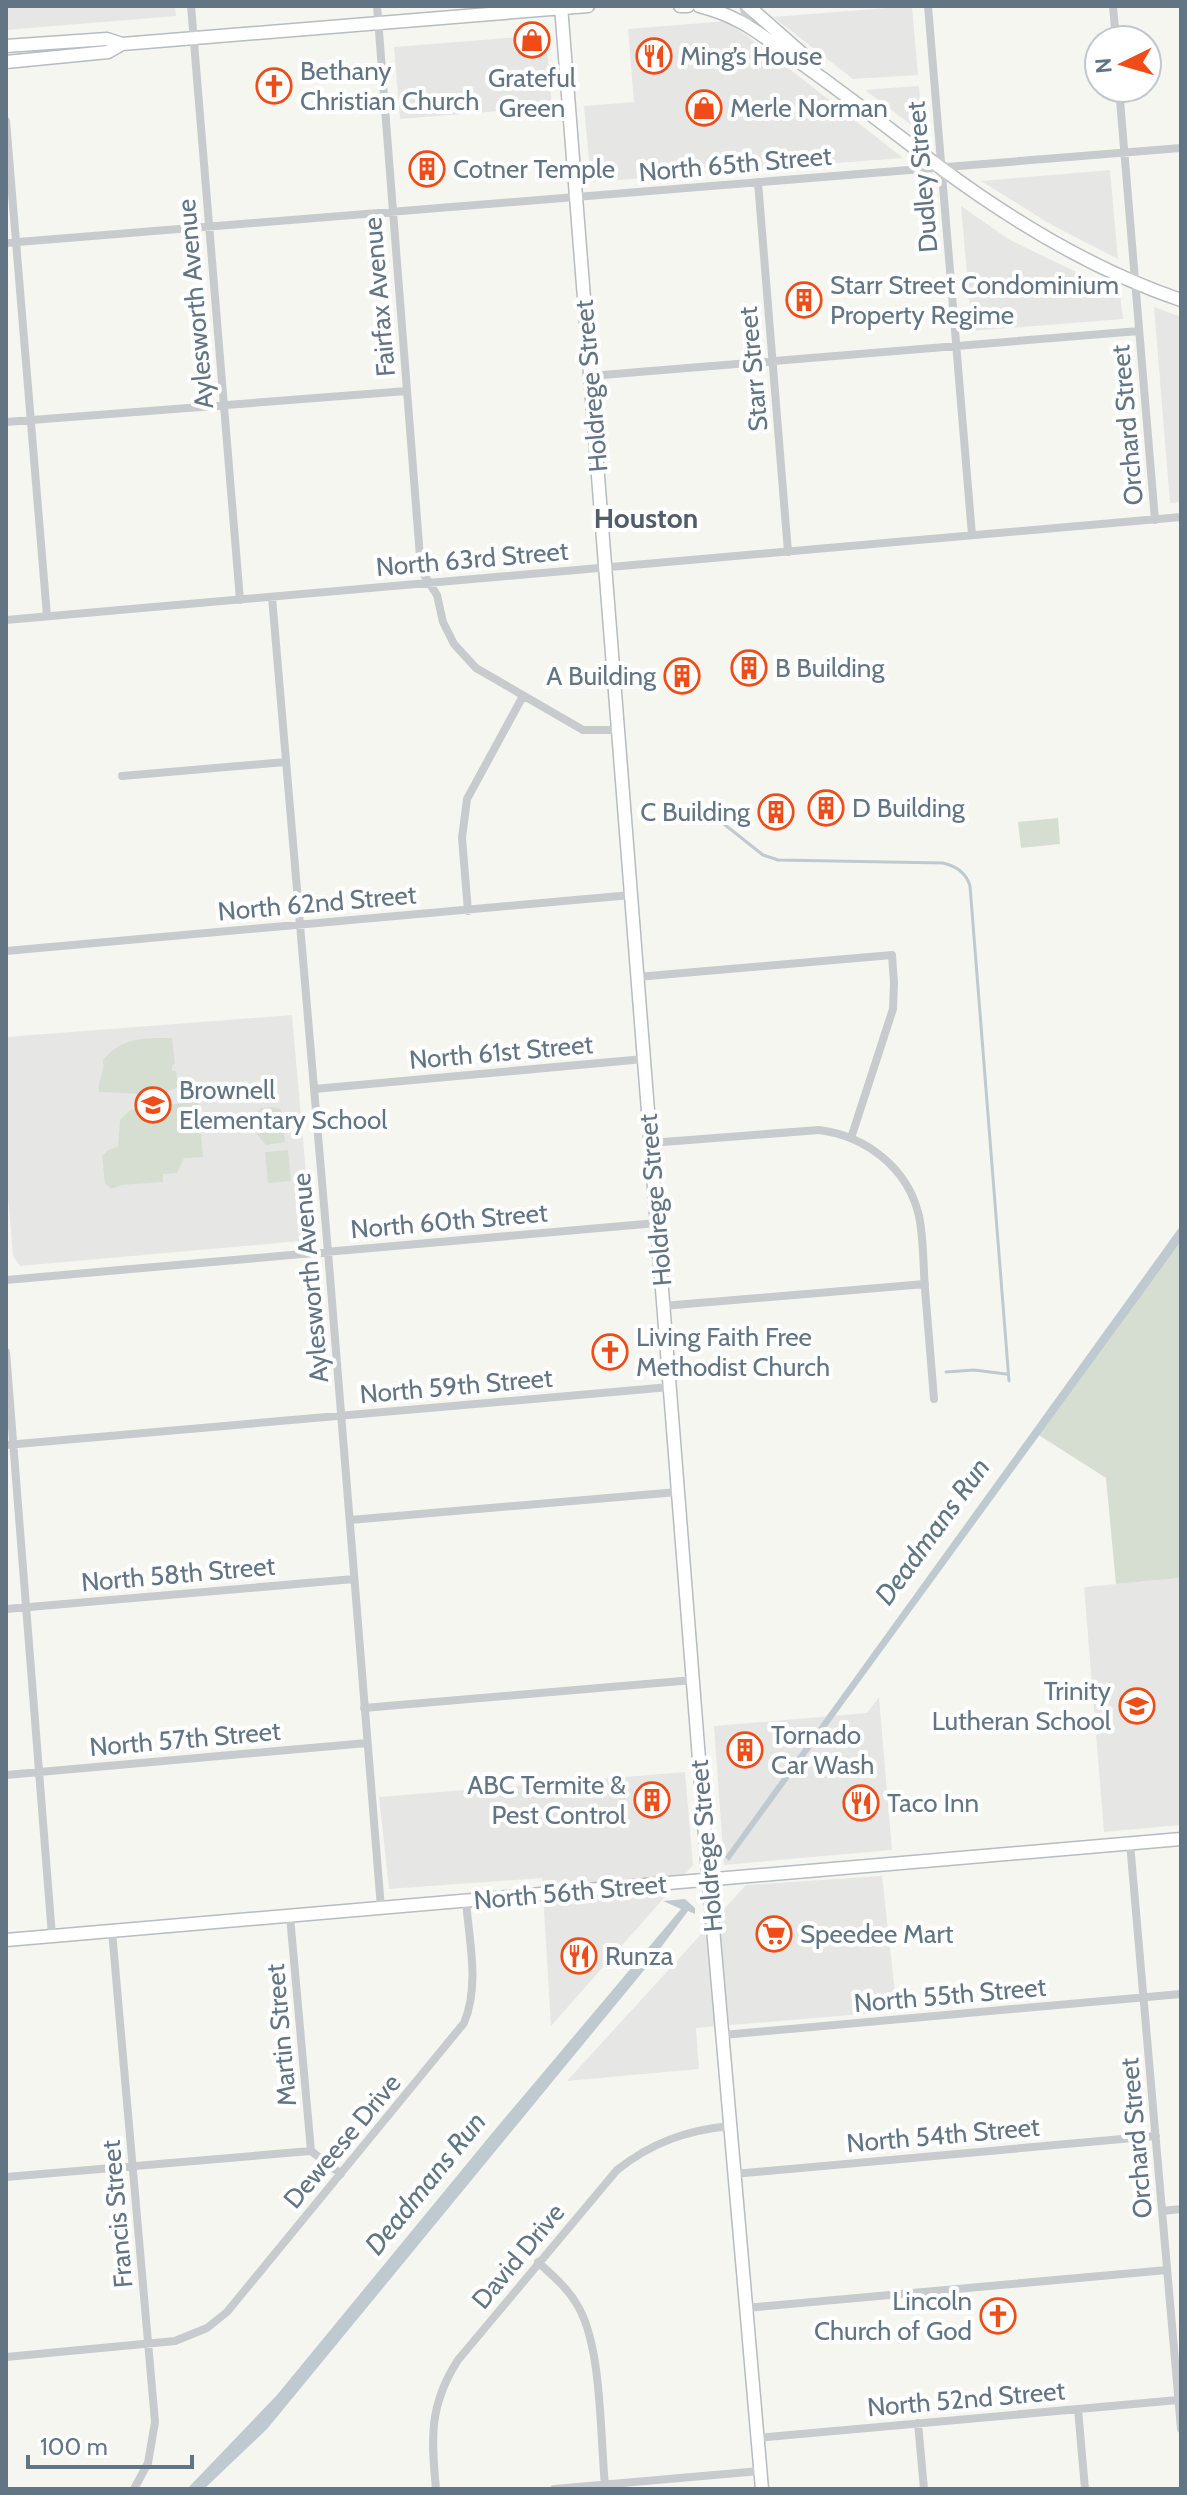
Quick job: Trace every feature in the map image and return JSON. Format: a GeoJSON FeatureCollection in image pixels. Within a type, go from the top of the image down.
{"type":"FeatureCollection","features":[{"type":"Feature","properties":{"kind":"main road"},"geometry":{"type":"LineString","coordinates":[[6,46],[107,39],[122,44],[588,6]]}},
{"type":"Feature","properties":{"kind":"main road"},"geometry":{"type":"LineString","coordinates":[[680,6],[688,6]]}},
{"type":"Feature","properties":{"kind":"main road"},"geometry":{"type":"LineString","coordinates":[[699,6],[749,25],[847,94],[942,168],[1042,235],[1135,282],[1181,300]]}},
{"type":"Feature","properties":{"kind":"main road"},"geometry":{"type":"LineString","coordinates":[[745,6],[847,94]]}},
{"type":"Feature","properties":{"kind":"main road","name":"Holdrege Street"},"geometry":{"type":"LineString","coordinates":[[561,7],[709,1880],[762,2489]]}},
{"type":"Feature","properties":{"kind":"main road"},"geometry":{"type":"LineString","coordinates":[[6,62],[108,52],[122,44]]}},
{"type":"Feature","properties":{"kind":"main road","name":"North 56th Street"},"geometry":{"type":"LineString","coordinates":[[6,1940],[1181,1839]]}},
{"type":"Feature","properties":{"kind":"street","name":"Aylesworth Avenue"},"geometry":{"type":"LineString","coordinates":[[191,6],[240,600]]}},
{"type":"Feature","properties":{"kind":"street","name":"Fairfax Avenue"},"geometry":{"type":"LineString","coordinates":[[377,6],[421,570],[437,595],[448,633],[460,653],[483,673],[586,731],[618,730]]}},
{"type":"Feature","properties":{"kind":"street"},"geometry":{"type":"LineString","coordinates":[[745,6],[749,25]]}},
{"type":"Feature","properties":{"kind":"street","name":"Dudley Street"},"geometry":{"type":"LineString","coordinates":[[928,6],[972,535]]}},
{"type":"Feature","properties":{"kind":"street","name":"Orchard Street"},"geometry":{"type":"LineString","coordinates":[[1120,104],[1155,520]]}},
{"type":"Feature","properties":{"kind":"street"},"geometry":{"type":"LineString","coordinates":[[6,121],[11,243],[47,616]]}},
{"type":"Feature","properties":{"kind":"street","name":"North 65th Street"},"geometry":{"type":"LineString","coordinates":[[11,243],[1181,148]]}},
{"type":"Feature","properties":{"kind":"street","name":"Starr Street"},"geometry":{"type":"LineString","coordinates":[[758,182],[788,552]]}},
{"type":"Feature","properties":{"kind":"street"},"geometry":{"type":"LineString","coordinates":[[590,376],[1139,331]]}},
{"type":"Feature","properties":{"kind":"street"},"geometry":{"type":"LineString","coordinates":[[6,422],[407,391]]}},
{"type":"Feature","properties":{"kind":"street","name":"North 63rd Street"},"geometry":{"type":"LineString","coordinates":[[6,620],[1181,517]]}},
{"type":"Feature","properties":{"kind":"street","name":"Aylesworth Avenue"},"geometry":{"type":"LineString","coordinates":[[272,597],[381,1908]]}},
{"type":"Feature","properties":{"kind":"street"},"geometry":{"type":"LineString","coordinates":[[468,911],[462,838],[467,799],[523,696]]}},
{"type":"Feature","properties":{"kind":"street"},"geometry":{"type":"LineString","coordinates":[[122,776],[286,762]]}},
{"type":"Feature","properties":{"kind":"street","name":"North 62nd Street"},"geometry":{"type":"LineString","coordinates":[[6,951],[631,895]]}},
{"type":"Feature","properties":{"kind":"street"},"geometry":{"type":"LineString","coordinates":[[637,977],[892,955],[893,1009],[851,1138]]}},
{"type":"Feature","properties":{"kind":"street","name":"North 61st Street"},"geometry":{"type":"LineString","coordinates":[[314,1089],[644,1059]]}},
{"type":"Feature","properties":{"kind":"street"},"geometry":{"type":"LineString","coordinates":[[650,1143],[802,1130],[827,1131],[851,1138],[876,1151],[910,1192],[920,1224],[934,1399]]}},
{"type":"Feature","properties":{"kind":"street","name":"North 60th Street"},"geometry":{"type":"LineString","coordinates":[[6,1280],[657,1223]]}},
{"type":"Feature","properties":{"kind":"street"},"geometry":{"type":"LineString","coordinates":[[663,1306],[925,1284]]}},
{"type":"Feature","properties":{"kind":"street"},"geometry":{"type":"LineString","coordinates":[[6,1352],[10,1445],[52,1936]]}},
{"type":"Feature","properties":{"kind":"street","name":"North 59th Street"},"geometry":{"type":"LineString","coordinates":[[10,1445],[670,1387]]}},
{"type":"Feature","properties":{"kind":"street"},"geometry":{"type":"LineString","coordinates":[[350,1520],[678,1492]]}},
{"type":"Feature","properties":{"kind":"street","name":"North 58th Street"},"geometry":{"type":"LineString","coordinates":[[6,1609],[354,1579]]}},
{"type":"Feature","properties":{"kind":"street"},"geometry":{"type":"LineString","coordinates":[[364,1708],[693,1680]]}},
{"type":"Feature","properties":{"kind":"street","name":"North 57th Street"},"geometry":{"type":"LineString","coordinates":[[6,1775],[367,1743]]}},
{"type":"Feature","properties":{"kind":"street","name":"Orchard Street"},"geometry":{"type":"LineString","coordinates":[[1130,1843],[1167,2270],[1179,2371],[1181,2429]]}},
{"type":"Feature","properties":{"kind":"street","name":"Deweese Drive"},"geometry":{"type":"LineString","coordinates":[[6,2357],[148,2345],[188,2338],[221,2318],[464,2023],[473,1997],[466,1901]]}},
{"type":"Feature","properties":{"kind":"street","name":"Martin Street"},"geometry":{"type":"LineString","coordinates":[[290,1916],[311,2151]]}},
{"type":"Feature","properties":{"kind":"street","name":"Francis Street"},"geometry":{"type":"LineString","coordinates":[[112,1931],[154,2432],[148,2463],[134,2489]]}},
{"type":"Feature","properties":{"kind":"street","name":"North 55th Street"},"geometry":{"type":"LineString","coordinates":[[723,2035],[1181,1994]]}},
{"type":"Feature","properties":{"kind":"street","name":"David Drive"},"geometry":{"type":"LineString","coordinates":[[436,2489],[433,2428],[443,2386],[458,2360],[601,2187],[635,2157],[675,2136],[730,2126]]}},
{"type":"Feature","properties":{"kind":"street","name":"North 54th Street"},"geometry":{"type":"LineString","coordinates":[[734,2174],[1156,2136]]}},
{"type":"Feature","properties":{"kind":"street"},"geometry":{"type":"LineString","coordinates":[[6,2177],[311,2151],[341,2174]]}},
{"type":"Feature","properties":{"kind":"street"},"geometry":{"type":"LineString","coordinates":[[1162,2211],[1181,2209]]}},
{"type":"Feature","properties":{"kind":"street"},"geometry":{"type":"LineString","coordinates":[[538,2262],[572,2296],[588,2329],[594,2354],[605,2485]]}},
{"type":"Feature","properties":{"kind":"street"},"geometry":{"type":"LineString","coordinates":[[746,2308],[1167,2270]]}},
{"type":"Feature","properties":{"kind":"street","name":"North 52nd Street"},"geometry":{"type":"LineString","coordinates":[[757,2438],[1178,2400]]}},
{"type":"Feature","properties":{"kind":"street"},"geometry":{"type":"LineString","coordinates":[[1078,2409],[1085,2489]]}},
{"type":"Feature","properties":{"kind":"street"},"geometry":{"type":"LineString","coordinates":[[918,2423],[924,2489]]}},
{"type":"Feature","properties":{"kind":"street"},"geometry":{"type":"LineString","coordinates":[[554,2489],[760,2471]]}},
{"type":"Feature","properties":{"kind":"shaded area"},"geometry":{"type":"Polygon","coordinates":[[[6,6],[175,6],[176,16],[6,30],[6,6]]]}},
{"type":"Feature","properties":{"kind":"shaded area"},"geometry":{"type":"Polygon","coordinates":[[[912,6],[918,75],[853,79],[773,17],[912,6]]]}},
{"type":"Feature","properties":{"kind":"shaded area"},"geometry":{"type":"Polygon","coordinates":[[[727,21],[903,158],[591,182],[584,106],[634,102],[628,29],[727,21]]]}},
{"type":"Feature","properties":{"kind":"shaded area"},"geometry":{"type":"Polygon","coordinates":[[[546,35],[552,107],[400,119],[394,47],[546,35]]]}},
{"type":"Feature","properties":{"kind":"shaded area"},"geometry":{"type":"Polygon","coordinates":[[[919,86],[922,133],[865,90],[889,88],[919,86]]]}},
{"type":"Feature","properties":{"kind":"shaded area"},"geometry":{"type":"Polygon","coordinates":[[[1110,170],[1118,259],[1050,224],[981,181],[1110,170]]]}},
{"type":"Feature","properties":{"kind":"shaded area"},"geometry":{"type":"Polygon","coordinates":[[[961,206],[1010,240],[1120,293],[1123,319],[972,331],[961,206]]]}},
{"type":"Feature","properties":{"kind":"shaded area"},"geometry":{"type":"Polygon","coordinates":[[[1154,307],[1181,317],[1181,502],[1170,503],[1154,307]]]}},
{"type":"Feature","properties":{"kind":"shaded area"},"geometry":{"type":"Polygon","coordinates":[[[1058,818],[1060,844],[1021,848],[1018,822],[1058,818]]]}},
{"type":"Feature","properties":{"kind":"shaded area","name":"Brownell Elementary School"},"geometry":{"type":"Polygon","coordinates":[[[292,1015],[312,1240],[20,1266],[13,1256],[6,1173],[6,1037],[292,1015]]]}},
{"type":"Feature","properties":{"kind":"shaded area"},"geometry":{"type":"Polygon","coordinates":[[[172,1038],[175,1064],[172,1071],[176,1071],[178,1087],[159,1095],[99,1092],[103,1060],[110,1052],[134,1040],[172,1038]]]}},
{"type":"Feature","properties":{"kind":"shaded area"},"geometry":{"type":"Polygon","coordinates":[[[198,1101],[203,1157],[184,1158],[177,1173],[163,1174],[163,1182],[122,1185],[111,1189],[105,1183],[102,1156],[118,1147],[120,1120],[130,1110],[198,1101]]]}},
{"type":"Feature","properties":{"kind":"shaded area"},"geometry":{"type":"Polygon","coordinates":[[[261,1108],[281,1109],[285,1142],[266,1145],[254,1131],[253,1116],[261,1108]]]}},
{"type":"Feature","properties":{"kind":"shaded area"},"geometry":{"type":"Polygon","coordinates":[[[288,1150],[291,1181],[268,1183],[265,1152],[288,1150]]]}},
{"type":"Feature","properties":{"kind":"shaded area"},"geometry":{"type":"Polygon","coordinates":[[[1181,1225],[1181,1241],[729,1861],[725,1857],[1181,1225]]]}},
{"type":"Feature","properties":{"kind":"shaded area"},"geometry":{"type":"Polygon","coordinates":[[[1181,1232],[1181,1578],[1116,1584],[1106,1478],[1034,1432],[1181,1232]]]}},
{"type":"Feature","properties":{"kind":"shaded area","name":"Trinity Lutheran School"},"geometry":{"type":"Polygon","coordinates":[[[1181,1578],[1181,1825],[1104,1832],[1084,1587],[1181,1578]]]}},
{"type":"Feature","properties":{"kind":"shaded area"},"geometry":{"type":"Polygon","coordinates":[[[879,1697],[892,1850],[724,1865],[714,1726],[867,1713],[879,1697]]]}},
{"type":"Feature","properties":{"kind":"shaded area"},"geometry":{"type":"Polygon","coordinates":[[[685,1772],[693,1865],[551,2026],[542,1878],[389,1889],[379,1797],[685,1772]]]}},
{"type":"Feature","properties":{"kind":"shaded area"},"geometry":{"type":"Polygon","coordinates":[[[882,1876],[897,2011],[696,2028],[699,2069],[567,2081],[746,1885],[882,1876]]]}},
{"type":"Feature","properties":{"kind":"shaded area"},"geometry":{"type":"Polygon","coordinates":[[[685,1899],[695,1908],[695,1914],[688,1911],[645,1969],[267,2429],[204,2489],[187,2489],[277,2395],[681,1909],[663,1901],[685,1899]]]}},
{"type":"Feature","properties":{"kind":"waterway"},"geometry":{"type":"LineString","coordinates":[[710,813],[763,855],[778,860],[943,863],[960,870],[966,877],[970,886],[1009,1381]]}},
{"type":"Feature","properties":{"kind":"waterway"},"geometry":{"type":"LineString","coordinates":[[946,1372],[974,1370],[1006,1374]]}},
{"type":"Feature","properties":{"kind":"place","name":"Grateful Green"},"geometry":{"type":"Point","coordinates":[532,40]}},
{"type":"Feature","properties":{"kind":"place","name":"Ming’s House"},"geometry":{"type":"Point","coordinates":[654,56]}},
{"type":"Feature","properties":{"kind":"place","name":"Bethany Christian Church"},"geometry":{"type":"Point","coordinates":[274,86]}},
{"type":"Feature","properties":{"kind":"place","name":"Merle Norman"},"geometry":{"type":"Point","coordinates":[704,108]}},
{"type":"Feature","properties":{"kind":"place","name":"Cotner Temple"},"geometry":{"type":"Point","coordinates":[427,169]}},
{"type":"Feature","properties":{"kind":"place","name":"Starr Street Condominium Property Regime"},"geometry":{"type":"Point","coordinates":[804,300]}},
{"type":"Feature","properties":{"kind":"place","name":"B Building"},"geometry":{"type":"Point","coordinates":[749,668]}},
{"type":"Feature","properties":{"kind":"place","name":"A Building"},"geometry":{"type":"Point","coordinates":[682,676]}},
{"type":"Feature","properties":{"kind":"place","name":"D Building"},"geometry":{"type":"Point","coordinates":[826,808]}},
{"type":"Feature","properties":{"kind":"place","name":"C Building"},"geometry":{"type":"Point","coordinates":[776,812]}},
{"type":"Feature","properties":{"kind":"place","name":"Brownell Elementary School"},"geometry":{"type":"Point","coordinates":[153,1105]}},
{"type":"Feature","properties":{"kind":"place","name":"Living Faith Free Methodist Church"},"geometry":{"type":"Point","coordinates":[610,1352]}},
{"type":"Feature","properties":{"kind":"place","name":"Trinity Lutheran School"},"geometry":{"type":"Point","coordinates":[1137,1706]}},
{"type":"Feature","properties":{"kind":"place","name":"Tornado Car Wash"},"geometry":{"type":"Point","coordinates":[745,1750]}},
{"type":"Feature","properties":{"kind":"place","name":"ABC Termite & Pest Control"},"geometry":{"type":"Point","coordinates":[652,1800]}},
{"type":"Feature","properties":{"kind":"place","name":"Taco Inn"},"geometry":{"type":"Point","coordinates":[861,1803]}},
{"type":"Feature","properties":{"kind":"place","name":"Speedee Mart"},"geometry":{"type":"Point","coordinates":[774,1934]}},
{"type":"Feature","properties":{"kind":"place","name":"Runza"},"geometry":{"type":"Point","coordinates":[579,1956]}},
{"type":"Feature","properties":{"kind":"place","name":"Lincoln Church of God"},"geometry":{"type":"Point","coordinates":[998,2316]}},
{"type":"Feature","properties":{"kind":"district","name":"Houston"},"geometry":{"type":"Point","coordinates":[646,518]}},
{"type":"Feature","properties":{"kind":"water label","name":"Deadmans Run"},"geometry":{"type":"Point","coordinates":[932,1531]}},
{"type":"Feature","properties":{"kind":"water label","name":"Deadmans Run"},"geometry":{"type":"Point","coordinates":[425,2183]}}]}
